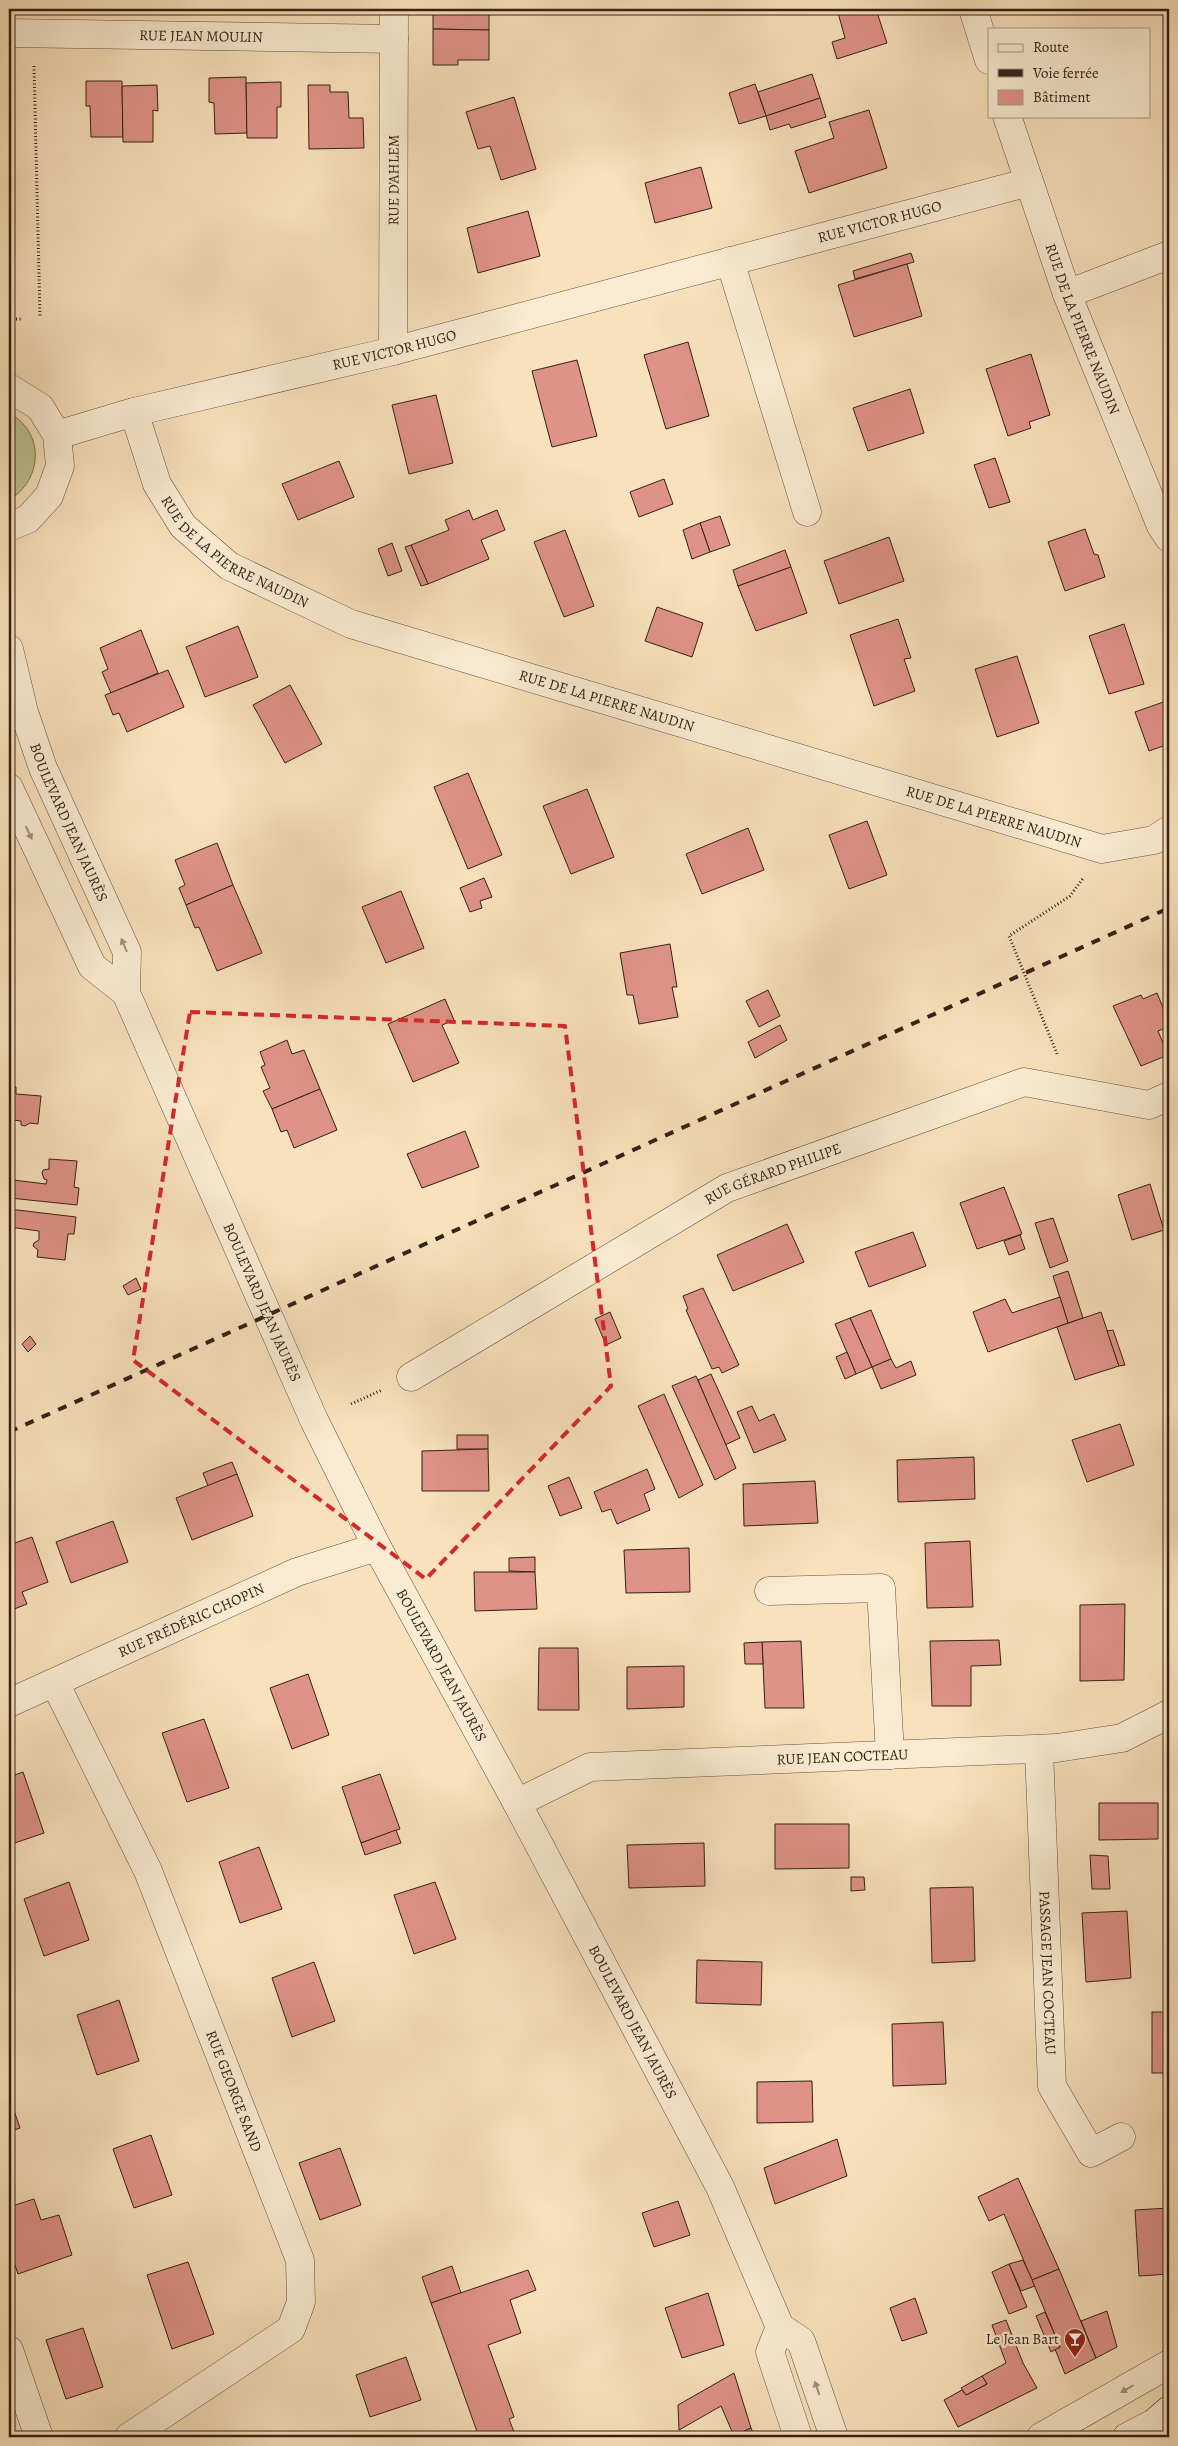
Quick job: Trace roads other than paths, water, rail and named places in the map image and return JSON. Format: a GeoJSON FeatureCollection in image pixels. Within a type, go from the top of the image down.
{"type":"FeatureCollection","features":[{"type":"Feature","properties":{"kind":"street","name":"RUE D'AHLEM"},"geometry":{"type":"LineString","coordinates":[[393,351],[394,9]]}},
{"type":"Feature","properties":{"kind":"street"},"geometry":{"type":"LineString","coordinates":[[973,9],[988,57]]}},
{"type":"Feature","properties":{"kind":"street","name":"RUE JEAN MOULIN"},"geometry":{"type":"LineString","coordinates":[[9,33],[394,39]]}},
{"type":"Feature","properties":{"kind":"street","name":"RUE DE LA PIERRE NAUDIN"},"geometry":{"type":"LineString","coordinates":[[1009,118],[1067,294],[1161,526],[1169,538]]}},
{"type":"Feature","properties":{"kind":"street","name":"RUE VICTOR HUGO"},"geometry":{"type":"LineString","coordinates":[[57,435],[134,412],[393,351],[1029,182]]}},
{"type":"Feature","properties":{"kind":"street"},"geometry":{"type":"LineString","coordinates":[[1067,294],[1169,255]]}},
{"type":"Feature","properties":{"kind":"street"},"geometry":{"type":"LineString","coordinates":[[730,261],[807,512]]}},
{"type":"Feature","properties":{"kind":"street"},"geometry":{"type":"LineString","coordinates":[[9,527],[28,519],[50,496],[60,466],[57,435],[40,407],[10,383]]}},
{"type":"Feature","properties":{"kind":"street","name":"RUE DE LA PIERRE NAUDIN"},"geometry":{"type":"LineString","coordinates":[[134,412],[158,484],[183,526],[230,566],[351,624],[1102,849],[1154,840],[1169,830]]}},
{"type":"Feature","properties":{"kind":"street","name":"BOULEVARD JEAN JAURÈS"},"geometry":{"type":"LineString","coordinates":[[9,649],[24,712],[43,768],[127,952],[126,993],[314,1420],[377,1547],[516,1803],[720,2187],[780,2327]]}},
{"type":"Feature","properties":{"kind":"street","name":"BOULEVARD JEAN JAURÈS"},"geometry":{"type":"LineString","coordinates":[[9,788],[92,966],[126,993]]}},
{"type":"Feature","properties":{"kind":"street","name":"RUE GÉRARD PHILIPE"},"geometry":{"type":"LineString","coordinates":[[411,1377],[727,1188],[1024,1082],[1149,1105],[1169,1096]]}},
{"type":"Feature","properties":{"kind":"street","name":"RUE FRÉDÉRIC CHOPIN"},"geometry":{"type":"LineString","coordinates":[[9,1703],[297,1572],[377,1547]]}},
{"type":"Feature","properties":{"kind":"street"},"geometry":{"type":"LineString","coordinates":[[769,1591],[881,1588],[890,1755]]}},
{"type":"Feature","properties":{"kind":"street","name":"RUE GEORGE SAND"},"geometry":{"type":"LineString","coordinates":[[55,1683],[148,1872],[300,2260],[301,2302],[292,2329],[130,2437]]}},
{"type":"Feature","properties":{"kind":"street","name":"RUE JEAN COCTEAU"},"geometry":{"type":"LineString","coordinates":[[516,1803],[590,1767],[1039,1749],[1122,1738],[1169,1714]]}},
{"type":"Feature","properties":{"kind":"street","name":"PASSAGE JEAN COCTEAU"},"geometry":{"type":"LineString","coordinates":[[1039,1749],[1052,2086],[1091,2153],[1121,2137]]}},
{"type":"Feature","properties":{"kind":"street"},"geometry":{"type":"LineString","coordinates":[[798,2437],[770,2352],[780,2327],[801,2341],[834,2436]]}},
{"type":"Feature","properties":{"kind":"street"},"geometry":{"type":"LineString","coordinates":[[9,2350],[39,2437]]}},
{"type":"Feature","properties":{"kind":"street"},"geometry":{"type":"LineString","coordinates":[[1041,2437],[1169,2364]]}},
{"type":"Feature","properties":{"kind":"street"},"geometry":{"type":"LineString","coordinates":[[1127,2437],[1164,2417]]}},
{"type":"Feature","properties":{"kind":"railway"},"geometry":{"type":"LineString","coordinates":[[9,1432],[1169,908]]}},
{"type":"Feature","properties":{"kind":"place","name":"Le Jean Bart"},"geometry":{"type":"Point","coordinates":[1075,2358]}}]}
